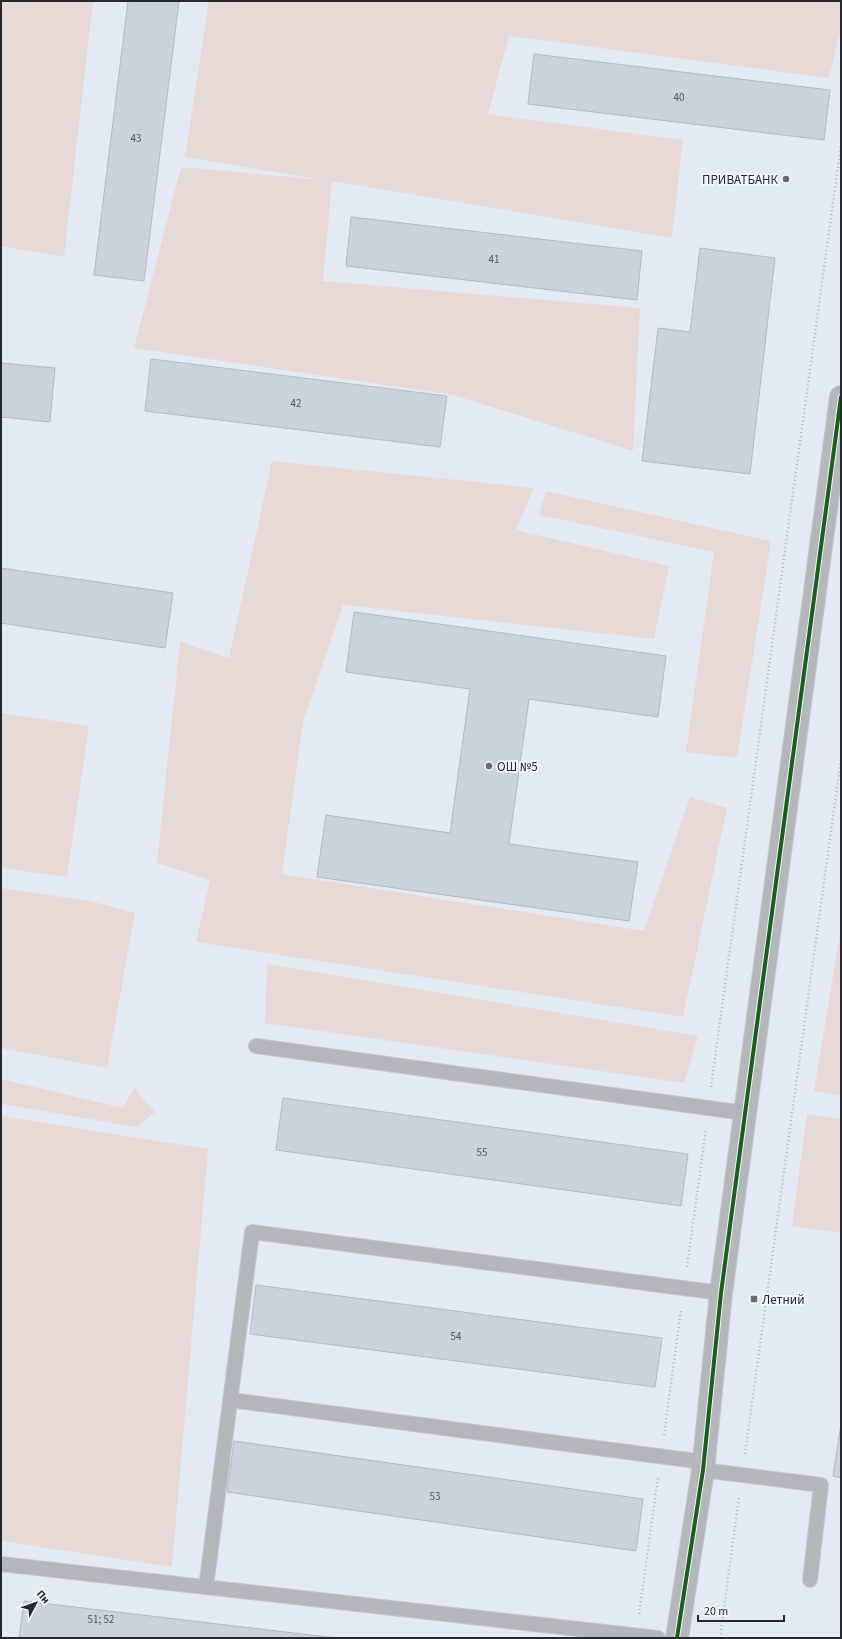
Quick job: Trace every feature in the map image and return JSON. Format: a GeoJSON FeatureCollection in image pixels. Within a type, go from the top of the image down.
{"type":"FeatureCollection","features":[{"type":"Feature","properties":{"kind":"street"},"geometry":{"type":"LineString","coordinates":[[677,1638],[704,1466],[721,1294],[841,397]]}},
{"type":"Feature","properties":{"kind":"lane"},"geometry":{"type":"LineString","coordinates":[[256,1046],[745,1113]]}},
{"type":"Feature","properties":{"kind":"lane"},"geometry":{"type":"LineString","coordinates":[[206,1587],[252,1232],[721,1294]]}},
{"type":"Feature","properties":{"kind":"lane"},"geometry":{"type":"LineString","coordinates":[[230,1400],[661,1456],[742,1474],[821,1485],[810,1580]]}},
{"type":"Feature","properties":{"kind":"lane"},"geometry":{"type":"LineString","coordinates":[[1,1564],[658,1638]]}},
{"type":"Feature","properties":{"kind":"path"},"geometry":{"type":"LineString","coordinates":[[636,1636],[841,145]]}},
{"type":"Feature","properties":{"kind":"path"},"geometry":{"type":"LineString","coordinates":[[720,1638],[841,759]]}},
{"type":"Feature","properties":{"kind":"shaded area"},"geometry":{"type":"Polygon","coordinates":[[[1,1],[93,1],[64,257],[1,246],[1,1]]]}},
{"type":"Feature","properties":{"kind":"shaded area"},"geometry":{"type":"Polygon","coordinates":[[[209,1],[841,1],[841,29],[829,78],[509,36],[488,114],[683,140],[672,238],[332,181],[323,281],[640,308],[633,451],[453,395],[134,348],[181,167],[324,180],[185,157],[209,1]]]}},
{"type":"Feature","properties":{"kind":"shaded area"},"geometry":{"type":"Polygon","coordinates":[[[272,461],[534,488],[516,530],[669,566],[654,639],[343,605],[303,722],[282,874],[644,931],[690,797],[727,808],[683,1017],[196,942],[210,880],[157,863],[180,642],[229,658],[272,461]]]}},
{"type":"Feature","properties":{"kind":"shaded area"},"geometry":{"type":"Polygon","coordinates":[[[546,491],[771,541],[737,758],[686,752],[714,552],[539,515],[546,491]]]}},
{"type":"Feature","properties":{"kind":"shaded area"},"geometry":{"type":"Polygon","coordinates":[[[1,713],[89,726],[67,877],[1,868],[1,713]]]}},
{"type":"Feature","properties":{"kind":"shaded area"},"geometry":{"type":"Polygon","coordinates":[[[1,888],[90,901],[135,913],[107,1068],[1,1048],[1,888]]]}},
{"type":"Feature","properties":{"kind":"shaded area"},"geometry":{"type":"Polygon","coordinates":[[[841,928],[841,1096],[814,1091],[841,928]]]}},
{"type":"Feature","properties":{"kind":"shaded area"},"geometry":{"type":"Polygon","coordinates":[[[267,964],[698,1036],[684,1083],[265,1023],[267,964]]]}},
{"type":"Feature","properties":{"kind":"shaded area"},"geometry":{"type":"Polygon","coordinates":[[[1,1079],[123,1108],[134,1088],[155,1112],[137,1127],[1,1104],[1,1079]]]}},
{"type":"Feature","properties":{"kind":"shaded area"},"geometry":{"type":"Polygon","coordinates":[[[807,1114],[841,1119],[841,1233],[792,1226],[807,1114]]]}},
{"type":"Feature","properties":{"kind":"shaded area"},"geometry":{"type":"Polygon","coordinates":[[[1,1116],[208,1149],[172,1567],[1,1541],[1,1116]]]}},
{"type":"Feature","properties":{"kind":"building"},"geometry":{"type":"Polygon","coordinates":[[[128,1],[179,1],[144,281],[94,275],[128,1]]]}},
{"type":"Feature","properties":{"kind":"building"},"geometry":{"type":"Polygon","coordinates":[[[534,54],[830,90],[824,140],[528,104],[534,54]]]}},
{"type":"Feature","properties":{"kind":"building"},"geometry":{"type":"Polygon","coordinates":[[[351,217],[642,251],[637,300],[346,266],[351,217]]]}},
{"type":"Feature","properties":{"kind":"building"},"geometry":{"type":"Polygon","coordinates":[[[700,248],[775,258],[750,474],[642,461],[658,328],[690,332],[700,248]]]}},
{"type":"Feature","properties":{"kind":"building"},"geometry":{"type":"Polygon","coordinates":[[[151,359],[447,396],[440,447],[145,411],[151,359]]]}},
{"type":"Feature","properties":{"kind":"building"},"geometry":{"type":"Polygon","coordinates":[[[1,363],[55,368],[50,422],[1,417],[1,363]]]}},
{"type":"Feature","properties":{"kind":"building"},"geometry":{"type":"Polygon","coordinates":[[[1,568],[173,593],[165,648],[1,623],[1,568]]]}},
{"type":"Feature","properties":{"kind":"building","name":"ОШ №5"},"geometry":{"type":"Polygon","coordinates":[[[354,612],[666,656],[658,717],[529,699],[509,844],[638,862],[629,921],[317,877],[326,815],[450,833],[470,689],[346,672],[354,612]]]}},
{"type":"Feature","properties":{"kind":"building"},"geometry":{"type":"Polygon","coordinates":[[[283,1098],[688,1154],[681,1206],[276,1150],[283,1098]]]}},
{"type":"Feature","properties":{"kind":"building"},"geometry":{"type":"Polygon","coordinates":[[[256,1285],[662,1338],[655,1387],[250,1334],[256,1285]]]}},
{"type":"Feature","properties":{"kind":"building"},"geometry":{"type":"Polygon","coordinates":[[[841,1424],[841,1478],[833,1476],[841,1424]]]}},
{"type":"Feature","properties":{"kind":"building"},"geometry":{"type":"Polygon","coordinates":[[[234,1441],[643,1499],[636,1551],[227,1492],[234,1441]]]}},
{"type":"Feature","properties":{"kind":"building"},"geometry":{"type":"Polygon","coordinates":[[[24,1601],[336,1638],[19,1638],[24,1601]]]}},
{"type":"Feature","properties":{"kind":"cycle path"},"geometry":{"type":"LineString","coordinates":[[677,1638],[703,1470],[721,1293],[841,397]]}},
{"type":"Feature","properties":{"kind":"place","name":"ПРИВАТБАНК"},"geometry":{"type":"Point","coordinates":[786,179]}},
{"type":"Feature","properties":{"kind":"place","name":"ОШ №5"},"geometry":{"type":"Point","coordinates":[489,766]}},
{"type":"Feature","properties":{"kind":"place","name":"Летний"},"geometry":{"type":"Point","coordinates":[754,1299]}}]}
